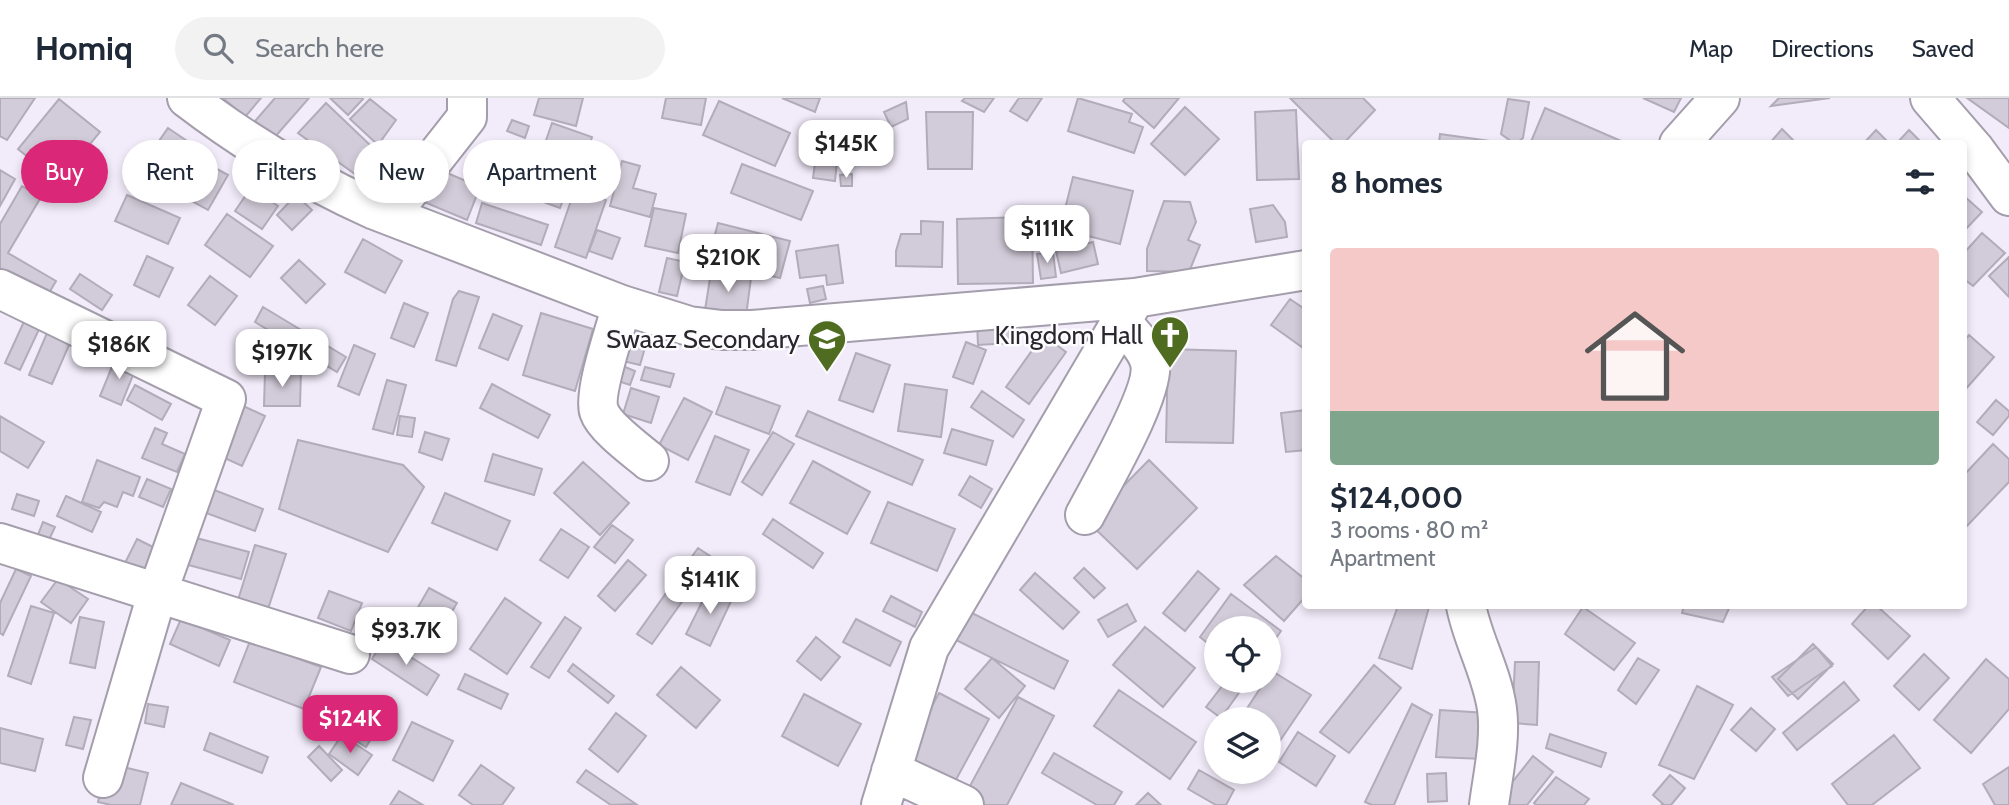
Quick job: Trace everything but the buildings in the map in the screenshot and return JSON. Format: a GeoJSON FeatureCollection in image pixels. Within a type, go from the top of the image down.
{"type":"FeatureCollection","features":[{"type":"Feature","properties":{"kind":"street"},"geometry":{"type":"LineString","coordinates":[[187,98],[231,132],[282,164],[335,192],[622,305],[689,326],[722,330],[1129,310],[1302,272]]}},
{"type":"Feature","properties":{"kind":"street"},"geometry":{"type":"LineString","coordinates":[[390,215],[467,117],[467,98]]}},
{"type":"Feature","properties":{"kind":"street"},"geometry":{"type":"LineString","coordinates":[[1683,140],[1720,98]]}},
{"type":"Feature","properties":{"kind":"street"},"geometry":{"type":"LineString","coordinates":[[1930,98],[1966,140]]}},
{"type":"Feature","properties":{"kind":"street"},"geometry":{"type":"LineString","coordinates":[[1967,141],[2009,196]]}},
{"type":"Feature","properties":{"kind":"street"},"geometry":{"type":"LineString","coordinates":[[0,289],[226,399],[157,594],[103,778]]}},
{"type":"Feature","properties":{"kind":"street"},"geometry":{"type":"LineString","coordinates":[[622,305],[598,397],[599,413],[649,461]]}},
{"type":"Feature","properties":{"kind":"street"},"geometry":{"type":"LineString","coordinates":[[1085,515],[1135,416],[1149,381],[1150,363],[1129,310]]}},
{"type":"Feature","properties":{"kind":"street"},"geometry":{"type":"LineString","coordinates":[[964,805],[886,788],[929,648],[1129,310]]}},
{"type":"Feature","properties":{"kind":"street"},"geometry":{"type":"LineString","coordinates":[[0,542],[350,654]]}},
{"type":"Feature","properties":{"kind":"street"},"geometry":{"type":"LineString","coordinates":[[1466,609],[1497,710],[1497,747],[1489,805]]}},
{"type":"Feature","properties":{"kind":"place","name":"Kingdom Hall"},"geometry":{"type":"Point","coordinates":[1170,369]}},
{"type":"Feature","properties":{"kind":"place","name":"Swaaz Secondary"},"geometry":{"type":"Point","coordinates":[827,373]}}]}
